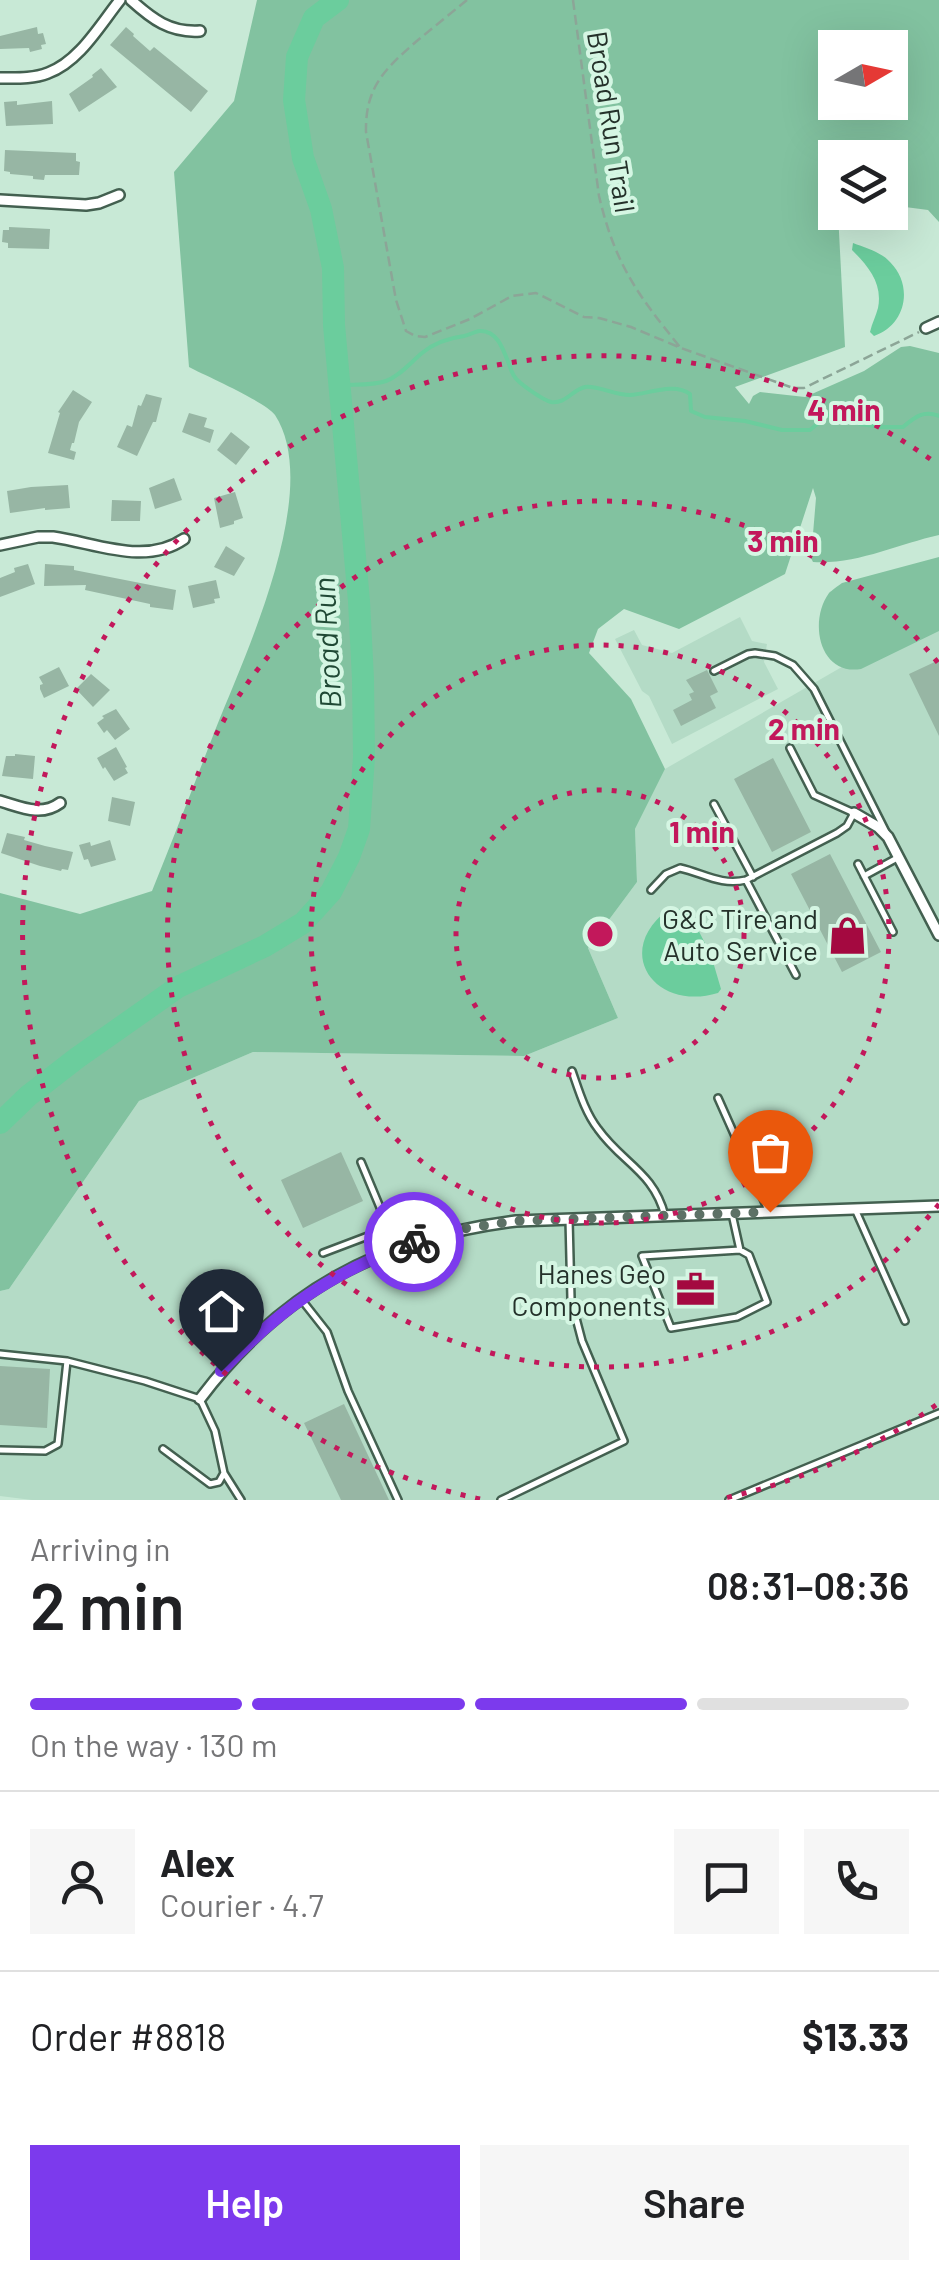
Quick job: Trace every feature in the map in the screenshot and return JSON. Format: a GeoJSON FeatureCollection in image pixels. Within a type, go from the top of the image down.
{"type":"FeatureCollection","features":[{"type":"Feature","properties":{"kind":"street"},"geometry":{"type":"LineString","coordinates":[[0,78],[33,77],[59,68],[76,54],[120,0]]}},
{"type":"Feature","properties":{"kind":"street"},"geometry":{"type":"LineString","coordinates":[[131,0],[166,27],[200,31]]}},
{"type":"Feature","properties":{"kind":"street"},"geometry":{"type":"LineString","coordinates":[[0,200],[86,205],[119,195]]}},
{"type":"Feature","properties":{"kind":"street"},"geometry":{"type":"LineString","coordinates":[[926,328],[939,322]]}},
{"type":"Feature","properties":{"kind":"street"},"geometry":{"type":"LineString","coordinates":[[0,545],[53,538],[138,554],[164,550],[184,539]]}},
{"type":"Feature","properties":{"kind":"street"},"geometry":{"type":"LineString","coordinates":[[0,801],[37,811],[53,808],[60,802]]}},
{"type":"Feature","properties":{"kind":"street"},"geometry":{"type":"LineString","coordinates":[[854,814],[888,837],[939,935]]}},
{"type":"Feature","properties":{"kind":"street"},"geometry":{"type":"LineString","coordinates":[[200,1399],[244,1347],[332,1277],[398,1248],[454,1230],[516,1221],[939,1206]]}},
{"type":"Feature","properties":{"kind":"lane"},"geometry":{"type":"LineString","coordinates":[[714,671],[755,653],[775,656],[793,666],[814,688],[888,837]]}},
{"type":"Feature","properties":{"kind":"lane"},"geometry":{"type":"LineString","coordinates":[[651,890],[666,874],[680,868],[730,883],[749,879],[846,826],[854,814],[814,795],[790,748]]}},
{"type":"Feature","properties":{"kind":"lane"},"geometry":{"type":"LineString","coordinates":[[714,804],[796,976]]}},
{"type":"Feature","properties":{"kind":"lane"},"geometry":{"type":"LineString","coordinates":[[864,876],[899,858]]}},
{"type":"Feature","properties":{"kind":"lane"},"geometry":{"type":"LineString","coordinates":[[858,864],[892,932]]}},
{"type":"Feature","properties":{"kind":"lane"},"geometry":{"type":"LineString","coordinates":[[572,1071],[596,1127],[649,1182],[660,1198],[664,1216]]}},
{"type":"Feature","properties":{"kind":"lane"},"geometry":{"type":"LineString","coordinates":[[718,1098],[770,1212]]}},
{"type":"Feature","properties":{"kind":"lane"},"geometry":{"type":"LineString","coordinates":[[360,1162],[398,1248]]}},
{"type":"Feature","properties":{"kind":"lane"},"geometry":{"type":"LineString","coordinates":[[855,1209],[905,1321]]}},
{"type":"Feature","properties":{"kind":"lane"},"geometry":{"type":"LineString","coordinates":[[732,1214],[740,1250],[749,1256],[767,1302],[736,1317],[671,1328],[642,1256],[740,1250]]}},
{"type":"Feature","properties":{"kind":"lane"},"geometry":{"type":"LineString","coordinates":[[501,1500],[624,1440],[582,1341],[571,1299],[569,1219]]}},
{"type":"Feature","properties":{"kind":"lane"},"geometry":{"type":"LineString","coordinates":[[323,1253],[389,1228]]}},
{"type":"Feature","properties":{"kind":"lane"},"geometry":{"type":"LineString","coordinates":[[301,1299],[326,1332],[398,1500]]}},
{"type":"Feature","properties":{"kind":"lane"},"geometry":{"type":"LineString","coordinates":[[0,1354],[67,1361],[200,1399],[214,1431],[224,1473],[241,1500]]}},
{"type":"Feature","properties":{"kind":"lane"},"geometry":{"type":"LineString","coordinates":[[0,1450],[45,1451],[58,1444],[67,1361]]}},
{"type":"Feature","properties":{"kind":"lane"},"geometry":{"type":"LineString","coordinates":[[729,1500],[939,1413]]}},
{"type":"Feature","properties":{"kind":"lane"},"geometry":{"type":"LineString","coordinates":[[163,1450],[210,1484],[219,1482],[224,1473]]}},
{"type":"Feature","properties":{"kind":"path"},"geometry":{"type":"LineString","coordinates":[[467,0],[390,64],[377,81],[367,110],[366,132],[396,300],[406,332],[425,337],[512,296],[536,293],[584,317],[631,326],[778,384],[804,388],[926,328]]}},
{"type":"Feature","properties":{"kind":"path","name":"Broad Run Trail"},"geometry":{"type":"LineString","coordinates":[[573,0],[605,223],[640,298],[681,348]]}},
{"type":"Feature","properties":{"kind":"shaded area"},"geometry":{"type":"Polygon","coordinates":[[[257,0],[939,0],[939,222],[928,210],[908,207],[908,140],[818,140],[818,230],[839,230],[845,347],[735,387],[749,404],[760,392],[805,397],[864,371],[901,347],[939,353],[939,535],[861,557],[813,562],[813,488],[785,574],[679,629],[624,609],[598,629],[589,653],[631,699],[665,769],[635,829],[637,882],[588,948],[618,1018],[524,1056],[253,1052],[139,1101],[9,1289],[0,1291],[0,893],[80,914],[152,891],[261,616],[285,527],[290,485],[287,447],[275,415],[248,396],[189,367],[174,172],[234,101],[257,0]]]}},
{"type":"Feature","properties":{"kind":"shaded area"},"geometry":{"type":"Polygon","coordinates":[[[853,243],[886,259],[902,282],[903,304],[899,314],[885,331],[874,336],[870,332],[878,308],[878,291],[869,269],[852,250],[853,243]]]}},
{"type":"Feature","properties":{"kind":"shaded area"},"geometry":{"type":"Polygon","coordinates":[[[939,557],[939,631],[861,669],[847,669],[827,656],[819,618],[830,592],[842,583],[939,557]]]}},
{"type":"Feature","properties":{"kind":"shaded area"},"geometry":{"type":"Polygon","coordinates":[[[939,611],[939,1500],[32,1500],[0,1496],[0,1291],[9,1289],[139,1101],[253,1052],[524,1056],[618,1018],[588,948],[637,882],[635,829],[665,769],[939,611]]]}},
{"type":"Feature","properties":{"kind":"shaded area"},"geometry":{"type":"Polygon","coordinates":[[[740,617],[752,641],[767,644],[764,662],[778,689],[672,744],[615,639],[634,630],[642,645],[672,653],[740,617]]]}},
{"type":"Feature","properties":{"kind":"shaded area"},"geometry":{"type":"Polygon","coordinates":[[[669,909],[688,910],[711,955],[721,989],[718,993],[696,997],[676,994],[648,974],[643,943],[652,926],[669,909]]]}},
{"type":"Feature","properties":{"kind":"building"},"geometry":{"type":"Polygon","coordinates":[[[37,27],[46,44],[41,45],[42,49],[0,49],[0,36],[37,27]]]}},
{"type":"Feature","properties":{"kind":"building"},"geometry":{"type":"Polygon","coordinates":[[[126,27],[150,51],[154,47],[208,91],[191,112],[110,45],[126,27]]]}},
{"type":"Feature","properties":{"kind":"building"},"geometry":{"type":"Polygon","coordinates":[[[101,68],[117,87],[79,112],[69,94],[101,68]]]}},
{"type":"Feature","properties":{"kind":"building"},"geometry":{"type":"Polygon","coordinates":[[[17,101],[17,105],[52,101],[53,124],[6,126],[4,102],[17,101]]]}},
{"type":"Feature","properties":{"kind":"building"},"geometry":{"type":"Polygon","coordinates":[[[5,150],[76,153],[79,175],[45,175],[44,180],[10,174],[4,171],[5,150]]]}},
{"type":"Feature","properties":{"kind":"building"},"geometry":{"type":"Polygon","coordinates":[[[50,229],[49,249],[8,248],[8,243],[2,242],[3,230],[50,229]]]}},
{"type":"Feature","properties":{"kind":"building"},"geometry":{"type":"Polygon","coordinates":[[[73,390],[92,402],[72,443],[74,460],[48,453],[58,412],[73,390]]]}},
{"type":"Feature","properties":{"kind":"building"},"geometry":{"type":"Polygon","coordinates":[[[146,394],[162,398],[156,422],[137,456],[117,447],[127,425],[132,427],[138,405],[141,406],[146,394]]]}},
{"type":"Feature","properties":{"kind":"building"},"geometry":{"type":"Polygon","coordinates":[[[189,413],[207,418],[204,427],[214,430],[210,443],[182,432],[189,413]]]}},
{"type":"Feature","properties":{"kind":"building"},"geometry":{"type":"Polygon","coordinates":[[[231,432],[250,447],[236,465],[217,450],[231,432]]]}},
{"type":"Feature","properties":{"kind":"building"},"geometry":{"type":"Polygon","coordinates":[[[174,478],[182,500],[155,509],[149,488],[174,478]]]}},
{"type":"Feature","properties":{"kind":"building"},"geometry":{"type":"Polygon","coordinates":[[[68,485],[70,508],[10,513],[7,491],[68,485]]]}},
{"type":"Feature","properties":{"kind":"building"},"geometry":{"type":"Polygon","coordinates":[[[235,492],[243,518],[220,528],[214,498],[235,492]]]}},
{"type":"Feature","properties":{"kind":"building"},"geometry":{"type":"Polygon","coordinates":[[[112,500],[141,501],[140,521],[111,521],[112,500]]]}},
{"type":"Feature","properties":{"kind":"building"},"geometry":{"type":"Polygon","coordinates":[[[226,546],[245,558],[234,576],[214,567],[226,546]]]}},
{"type":"Feature","properties":{"kind":"building"},"geometry":{"type":"Polygon","coordinates":[[[28,564],[35,584],[0,597],[0,578],[28,564]]]}},
{"type":"Feature","properties":{"kind":"building"},"geometry":{"type":"Polygon","coordinates":[[[45,564],[74,566],[74,570],[176,590],[173,610],[85,590],[86,585],[44,586],[45,564]]]}},
{"type":"Feature","properties":{"kind":"building"},"geometry":{"type":"Polygon","coordinates":[[[216,580],[220,598],[193,608],[188,586],[216,580]]]}},
{"type":"Feature","properties":{"kind":"building"},"geometry":{"type":"Polygon","coordinates":[[[939,660],[939,736],[909,674],[939,660]]]}},
{"type":"Feature","properties":{"kind":"building"},"geometry":{"type":"Polygon","coordinates":[[[59,667],[69,686],[44,698],[39,677],[59,667]]]}},
{"type":"Feature","properties":{"kind":"building"},"geometry":{"type":"Polygon","coordinates":[[[707,670],[718,692],[710,696],[716,708],[681,726],[673,710],[692,700],[689,694],[694,692],[686,680],[707,670]]]}},
{"type":"Feature","properties":{"kind":"building"},"geometry":{"type":"Polygon","coordinates":[[[91,674],[110,690],[93,707],[76,689],[91,674]]]}},
{"type":"Feature","properties":{"kind":"building"},"geometry":{"type":"Polygon","coordinates":[[[116,709],[130,729],[115,740],[97,723],[116,709]]]}},
{"type":"Feature","properties":{"kind":"building"},"geometry":{"type":"Polygon","coordinates":[[[116,747],[128,773],[114,781],[97,758],[116,747]]]}},
{"type":"Feature","properties":{"kind":"building"},"geometry":{"type":"Polygon","coordinates":[[[6,756],[35,756],[33,779],[2,776],[6,756]]]}},
{"type":"Feature","properties":{"kind":"building"},"geometry":{"type":"Polygon","coordinates":[[[773,758],[811,832],[772,852],[734,779],[773,758]]]}},
{"type":"Feature","properties":{"kind":"building"},"geometry":{"type":"Polygon","coordinates":[[[112,797],[135,802],[130,826],[108,821],[112,797]]]}},
{"type":"Feature","properties":{"kind":"building"},"geometry":{"type":"Polygon","coordinates":[[[7,833],[73,852],[68,870],[40,866],[1,853],[7,833]]]}},
{"type":"Feature","properties":{"kind":"building"},"geometry":{"type":"Polygon","coordinates":[[[110,840],[116,860],[91,867],[79,845],[110,840]]]}},
{"type":"Feature","properties":{"kind":"building"},"geometry":{"type":"Polygon","coordinates":[[[830,854],[881,952],[842,972],[791,874],[830,854]]]}},
{"type":"Feature","properties":{"kind":"building"},"geometry":{"type":"Polygon","coordinates":[[[341,1152],[363,1201],[303,1228],[281,1180],[341,1152]]]}},
{"type":"Feature","properties":{"kind":"building"},"geometry":{"type":"Polygon","coordinates":[[[0,1366],[50,1369],[47,1428],[0,1425],[0,1366]]]}},
{"type":"Feature","properties":{"kind":"building"},"geometry":{"type":"Polygon","coordinates":[[[344,1404],[389,1500],[341,1500],[304,1423],[344,1404]]]}},
{"type":"Feature","properties":{"kind":"waterway","name":"Broad Run"},"geometry":{"type":"LineString","coordinates":[[0,1123],[77,1058],[178,987],[265,946],[303,923],[331,892],[359,829],[364,757],[363,679],[334,325],[333,268],[321,209],[303,158],[294,100],[297,57],[314,18],[338,0]]}},
{"type":"Feature","properties":{"kind":"waterway"},"geometry":{"type":"LineString","coordinates":[[340,385],[386,381],[432,346],[479,331],[498,341],[516,379],[551,402],[561,401],[585,387],[630,395],[676,389],[690,394],[691,411],[705,417],[782,430],[810,430],[834,414],[881,427],[903,427],[924,414],[939,416]]}},
{"type":"Feature","properties":{"kind":"way so far"},"geometry":{"type":"LineString","coordinates":[[414,1242],[454,1230],[516,1221],[770,1212]]}},
{"type":"Feature","properties":{"kind":"place","name":"G&C Tire and Auto Service"},"geometry":{"type":"Point","coordinates":[848,935]}},
{"type":"Feature","properties":{"kind":"place","name":"Hanes Geo Components"},"geometry":{"type":"Point","coordinates":[696,1290]}},
{"type":"Feature","properties":{"kind":"route"},"geometry":{"type":"LineString","coordinates":[[221,1371],[266,1327],[332,1277],[414,1242]]}}]}
